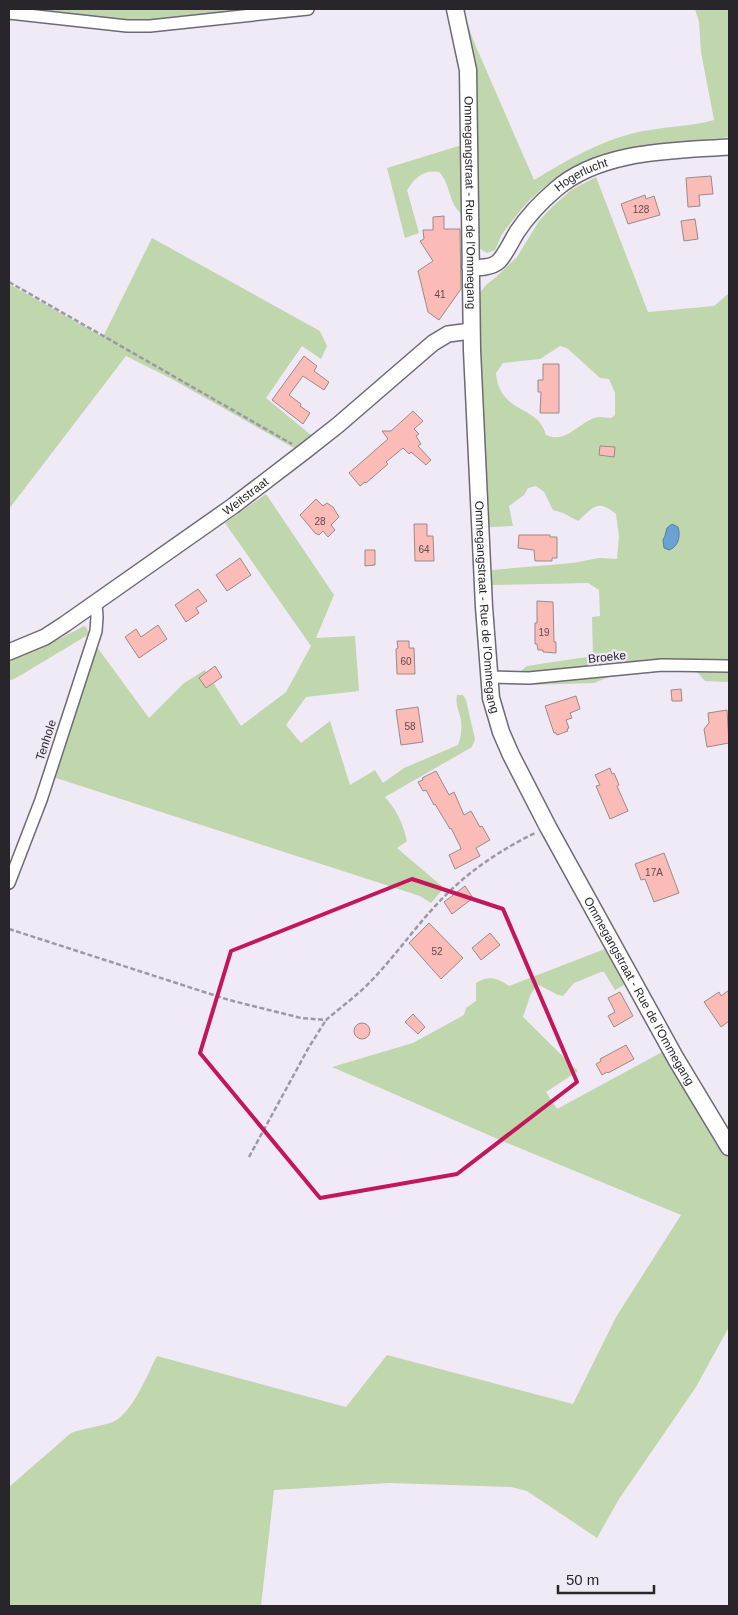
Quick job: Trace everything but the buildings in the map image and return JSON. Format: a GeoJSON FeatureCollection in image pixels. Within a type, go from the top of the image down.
{"type":"FeatureCollection","features":[{"type":"Feature","properties":{"kind":"main road","name":"Ommegangstraat - Rue de l'Ommegang"},"geometry":{"type":"LineString","coordinates":[[455,9],[468,70],[471,331],[482,562],[491,698],[501,732],[511,755],[548,826],[672,1051],[729,1147]]}},
{"type":"Feature","properties":{"kind":"street"},"geometry":{"type":"LineString","coordinates":[[9,13],[127,26],[150,26],[308,9]]}},
{"type":"Feature","properties":{"kind":"street","name":"Hogerlucht"},"geometry":{"type":"LineString","coordinates":[[470,267],[485,267],[498,262],[519,230],[538,207],[556,189],[579,174],[612,161],[652,152],[729,147]]}},
{"type":"Feature","properties":{"kind":"street","name":"Weitstraat"},"geometry":{"type":"LineString","coordinates":[[9,652],[45,637],[96,604],[233,506],[338,425],[433,343],[448,334],[471,331]]}},
{"type":"Feature","properties":{"kind":"street","name":"Tenhole"},"geometry":{"type":"LineString","coordinates":[[9,883],[38,809],[96,632],[96,604]]}},
{"type":"Feature","properties":{"kind":"street","name":"Broeke"},"geometry":{"type":"LineString","coordinates":[[489,677],[529,678],[662,666],[729,666]]}},
{"type":"Feature","properties":{"kind":"path"},"geometry":{"type":"LineString","coordinates":[[9,282],[305,451]]}},
{"type":"Feature","properties":{"kind":"path"},"geometry":{"type":"LineString","coordinates":[[249,1157],[309,1047],[326,1020],[372,980],[455,886],[501,852],[548,826]]}},
{"type":"Feature","properties":{"kind":"path"},"geometry":{"type":"LineString","coordinates":[[9,929],[229,1000],[301,1018],[326,1020]]}},
{"type":"Feature","properties":{"kind":"highlighted area"},"geometry":{"type":"Polygon","coordinates":[[[412,879],[503,909],[577,1082],[457,1174],[320,1198],[200,1053],[231,951],[412,879]]]}},
{"type":"Feature","properties":{"kind":"green space"},"geometry":{"type":"Polygon","coordinates":[[[9,9],[275,9],[176,19],[121,22],[9,9]]]}},
{"type":"Feature","properties":{"kind":"green space"},"geometry":{"type":"Polygon","coordinates":[[[462,9],[474,42],[534,180],[576,156],[619,137],[714,120],[701,52],[699,22],[695,9],[729,9],[729,137],[642,147],[590,161],[565,173],[542,189],[520,211],[501,236],[495,250],[487,253],[477,247],[462,9]]]}},
{"type":"Feature","properties":{"kind":"green space"},"geometry":{"type":"Polygon","coordinates":[[[462,145],[464,216],[455,206],[446,183],[439,172],[424,173],[416,178],[407,190],[419,233],[405,238],[387,168],[462,145]]]}},
{"type":"Feature","properties":{"kind":"green space"},"geometry":{"type":"Polygon","coordinates":[[[596,177],[648,312],[714,306],[729,293],[729,681],[727,682],[705,681],[697,672],[693,661],[675,659],[608,668],[609,677],[594,683],[532,685],[520,683],[522,670],[527,666],[593,656],[592,617],[600,616],[599,590],[588,583],[492,585],[492,570],[573,563],[599,558],[617,559],[619,537],[616,514],[610,509],[600,506],[592,509],[578,521],[553,510],[544,492],[536,486],[528,488],[524,495],[509,506],[513,526],[489,527],[477,296],[486,285],[517,257],[539,221],[571,190],[596,177]],[[560,346],[540,359],[503,363],[496,373],[504,396],[511,403],[535,418],[542,425],[546,435],[554,437],[561,437],[592,419],[599,417],[611,418],[615,415],[615,393],[609,379],[600,378],[567,348],[560,346]]]}},
{"type":"Feature","properties":{"kind":"green space"},"geometry":{"type":"Polygon","coordinates":[[[152,238],[320,331],[327,346],[321,359],[302,346],[266,398],[311,435],[294,448],[170,378],[126,356],[9,509],[9,284],[103,337],[152,238]]]}},
{"type":"Feature","properties":{"kind":"green space"},"geometry":{"type":"Polygon","coordinates":[[[266,494],[334,595],[316,638],[355,636],[359,691],[306,697],[286,725],[301,743],[330,721],[350,785],[375,770],[383,783],[404,768],[458,745],[461,736],[461,720],[457,705],[457,695],[463,695],[466,700],[475,739],[472,747],[385,797],[399,818],[407,841],[397,848],[444,888],[431,903],[420,896],[50,776],[97,647],[149,718],[184,683],[205,670],[241,726],[286,692],[311,646],[225,523],[266,494]]]}},
{"type":"Feature","properties":{"kind":"green space"},"geometry":{"type":"Polygon","coordinates":[[[84,626],[87,628],[88,633],[86,636],[9,681],[9,661],[84,626]]]}},
{"type":"Feature","properties":{"kind":"green space"},"geometry":{"type":"Polygon","coordinates":[[[605,949],[624,985],[615,990],[604,972],[601,972],[574,983],[563,996],[537,984],[530,996],[523,1017],[578,1071],[546,1092],[557,1109],[664,1051],[698,1110],[729,1158],[729,1327],[696,1387],[619,1499],[597,1538],[527,1491],[511,1487],[390,1483],[274,1490],[261,1606],[9,1606],[9,1487],[71,1433],[110,1423],[125,1413],[138,1394],[157,1356],[346,1407],[387,1355],[573,1404],[616,1317],[681,1215],[500,1140],[332,1067],[413,1043],[464,1015],[466,1008],[476,1001],[476,983],[485,979],[501,981],[509,986],[605,949]]]}},
{"type":"Feature","properties":{"kind":"water"},"geometry":{"type":"Polygon","coordinates":[[[672,524],[678,527],[679,537],[677,544],[669,550],[664,548],[663,540],[667,528],[672,524]]]}}]}
